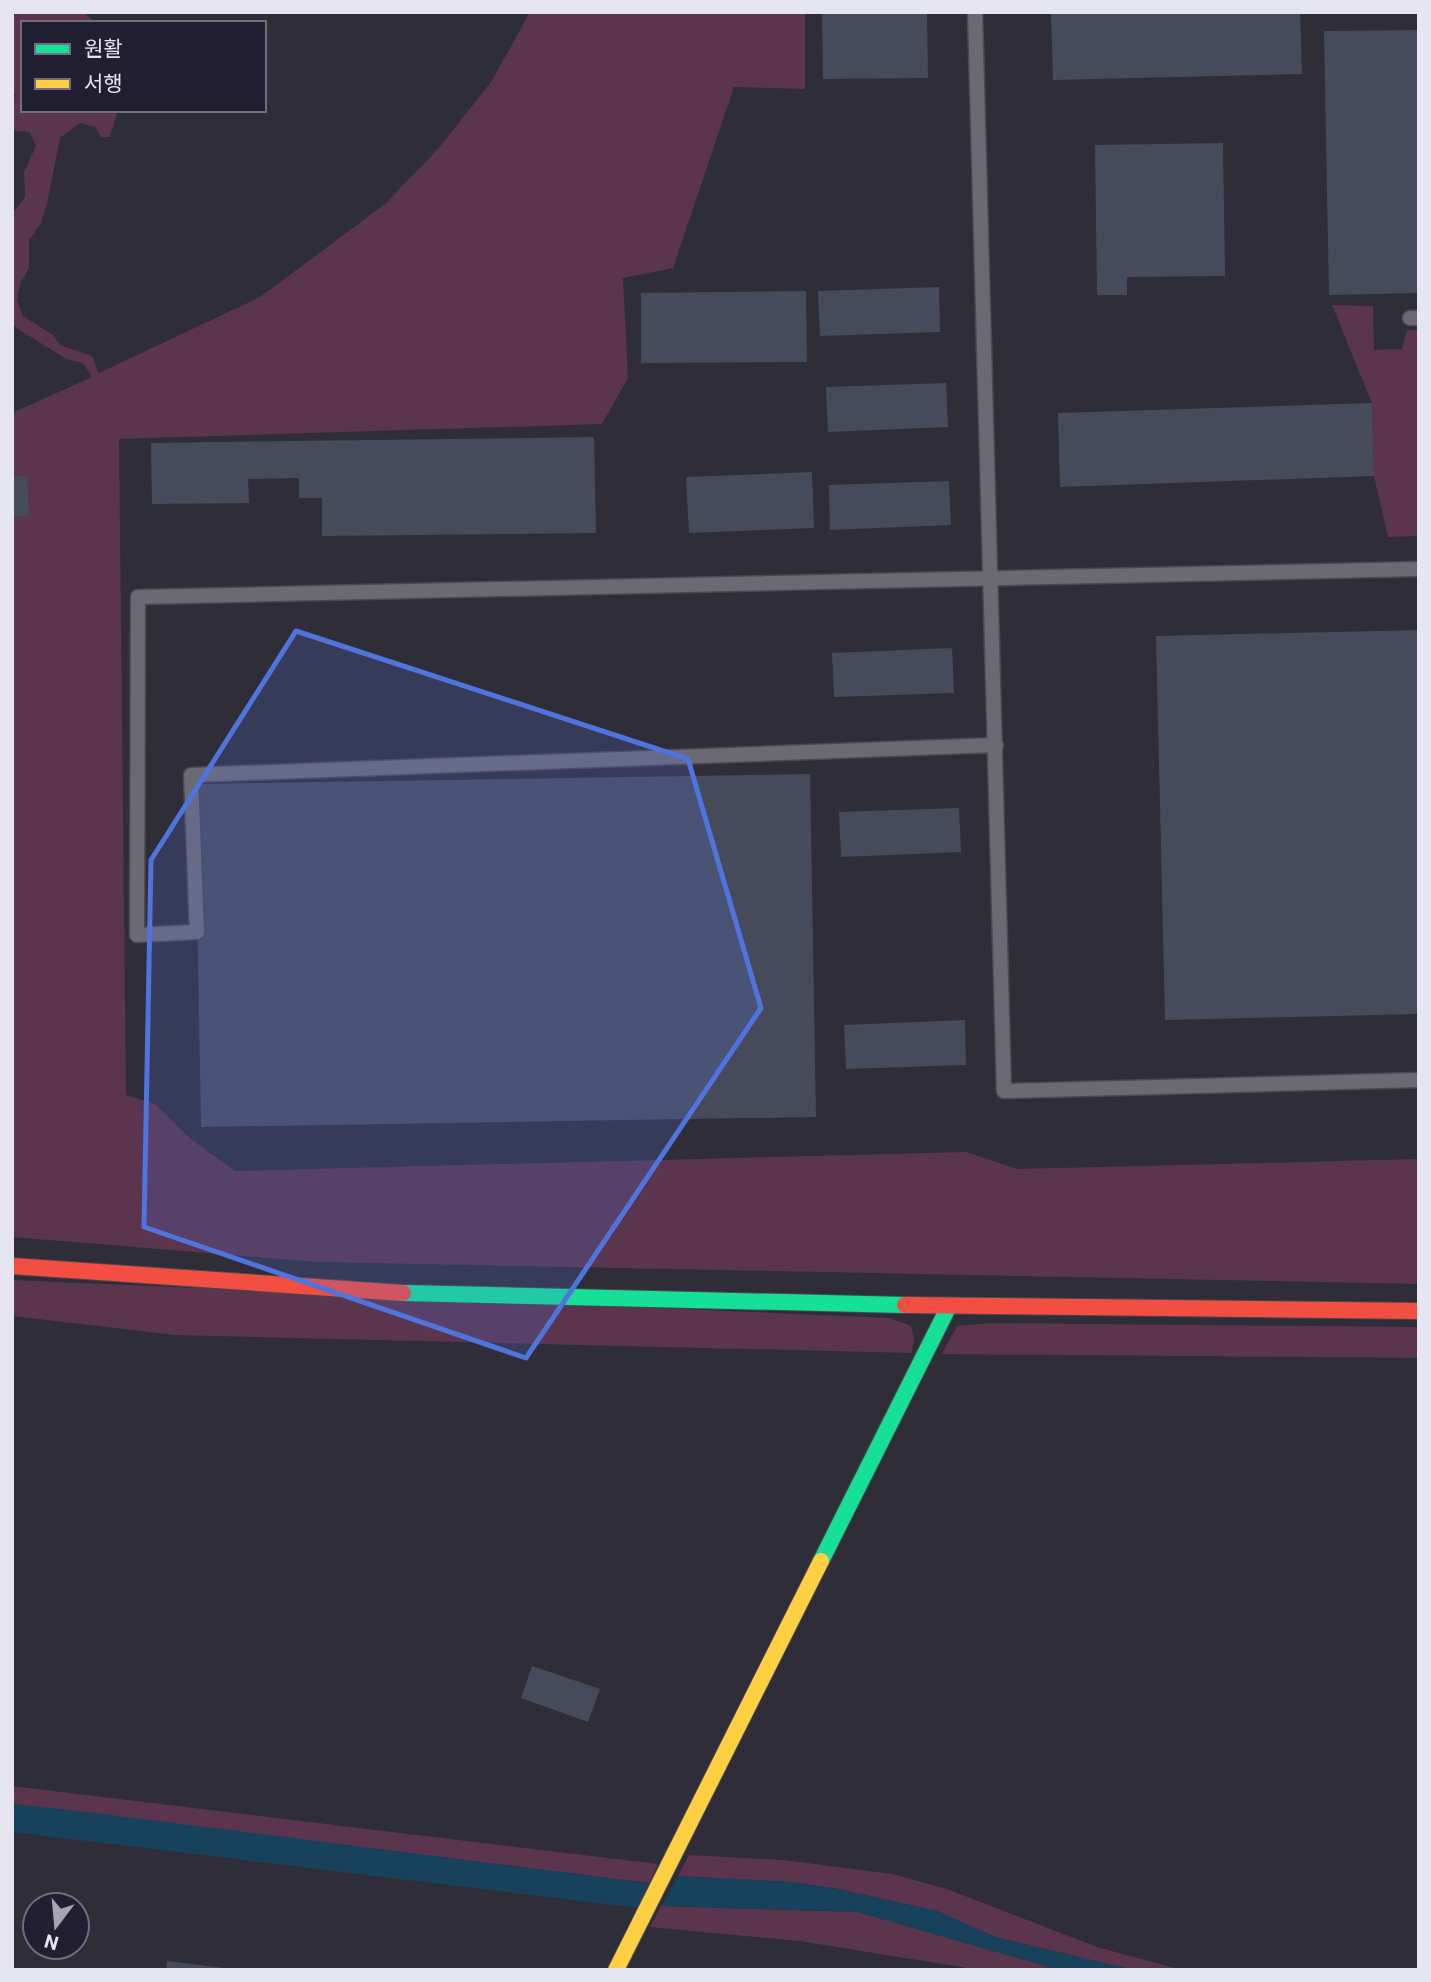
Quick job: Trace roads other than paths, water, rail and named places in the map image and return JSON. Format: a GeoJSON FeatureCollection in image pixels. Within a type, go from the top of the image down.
{"type":"FeatureCollection","features":[{"type":"Feature","properties":{"kind":"street"},"geometry":{"type":"LineString","coordinates":[[12,1266],[387,1293],[949,1306],[1419,1311]]}},
{"type":"Feature","properties":{"kind":"street"},"geometry":{"type":"LineString","coordinates":[[616,1970],[949,1306]]}},
{"type":"Feature","properties":{"kind":"lane"},"geometry":{"type":"LineString","coordinates":[[975,12],[1004,1091],[1419,1080]]}},
{"type":"Feature","properties":{"kind":"lane"},"geometry":{"type":"LineString","coordinates":[[996,745],[191,775],[197,932],[137,935],[138,597],[1419,569]]}},
{"type":"Feature","properties":{"kind":"water"},"geometry":{"type":"Polygon","coordinates":[[[12,1804],[649,1883],[638,1908],[12,1832],[12,1804]]]}},
{"type":"Feature","properties":{"kind":"water"},"geometry":{"type":"Polygon","coordinates":[[[678,1876],[790,1882],[833,1888],[937,1911],[995,1937],[1133,1970],[1060,1970],[858,1912],[661,1906],[678,1876]]]}}]}
